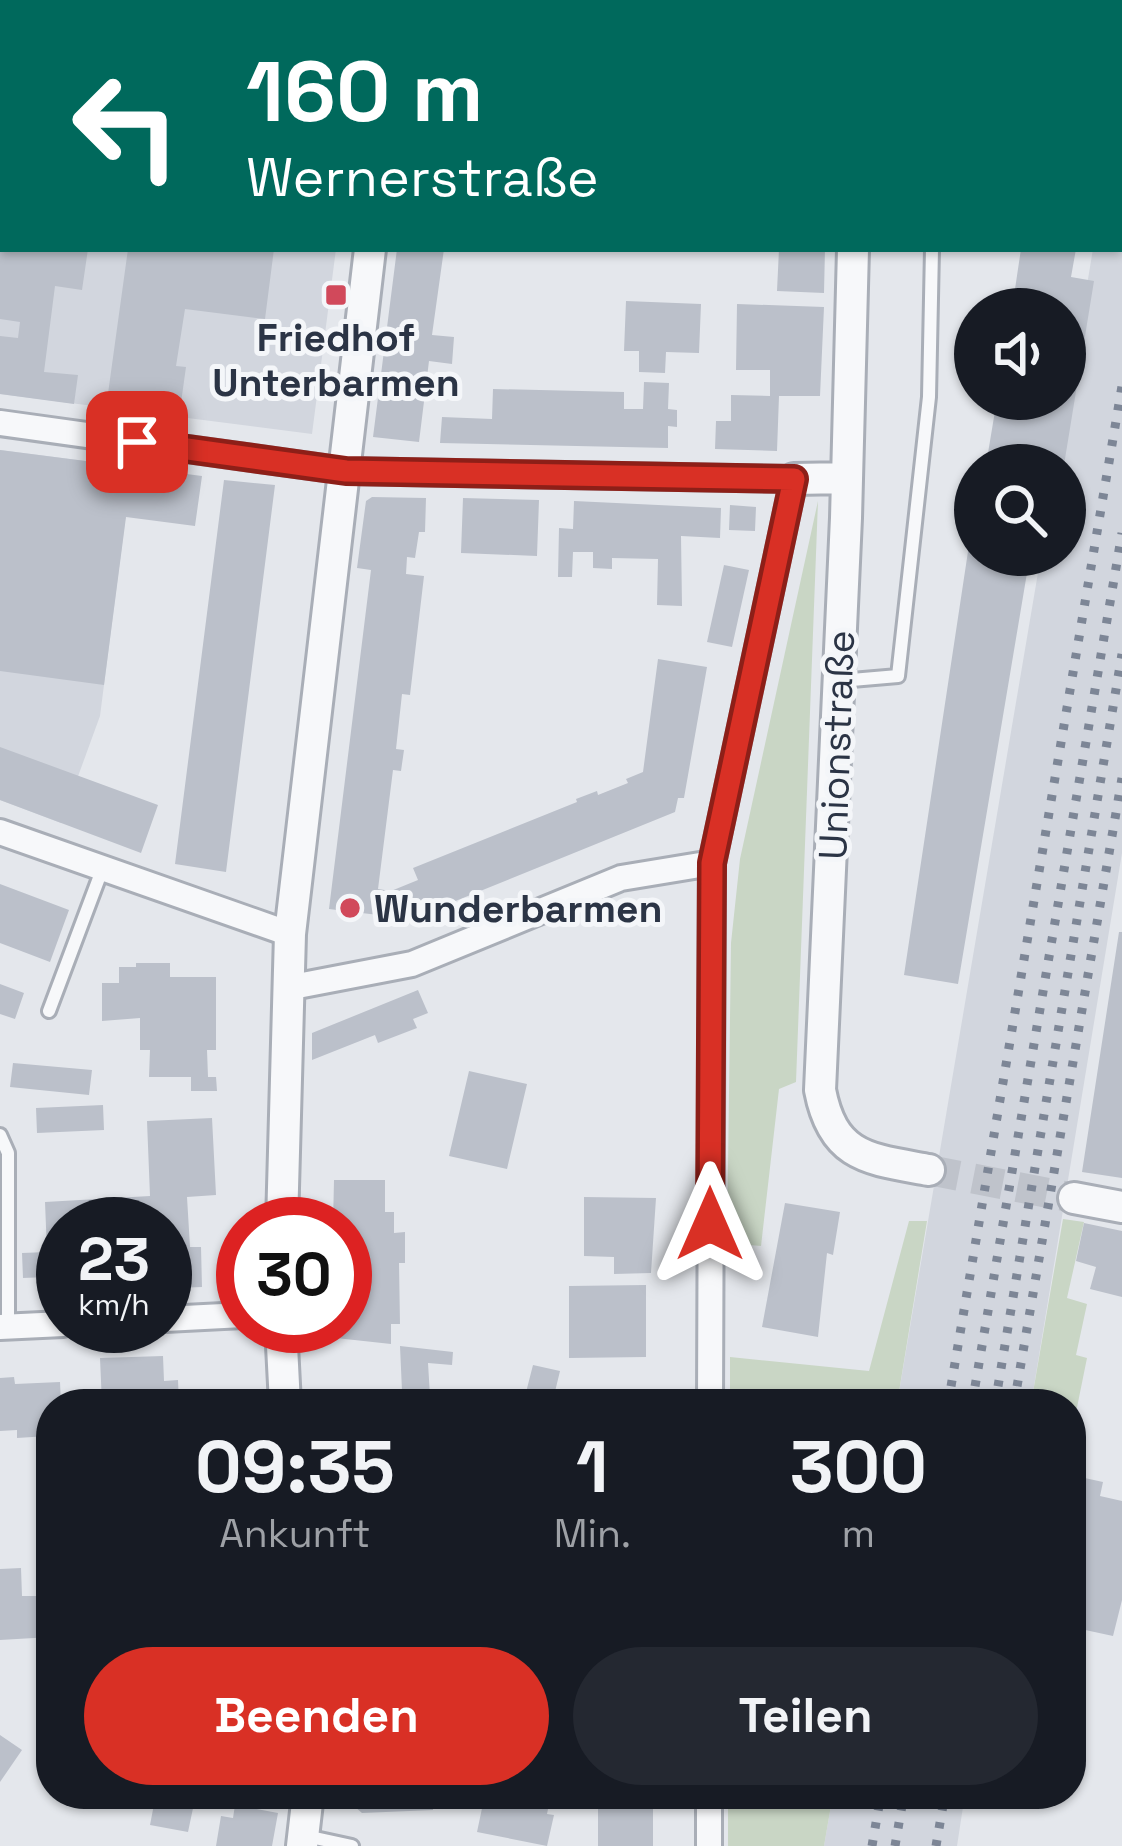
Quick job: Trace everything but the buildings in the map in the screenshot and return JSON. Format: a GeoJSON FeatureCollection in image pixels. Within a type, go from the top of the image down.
{"type":"FeatureCollection","features":[{"type":"Feature","properties":{"kind":"street"},"geometry":{"type":"LineString","coordinates":[[283,1197],[290,934],[370,252]]}},
{"type":"Feature","properties":{"kind":"street","name":"Unionstraße"},"geometry":{"type":"LineString","coordinates":[[853,252],[820,1090],[831,1130],[847,1148],[873,1160],[929,1170]]}},
{"type":"Feature","properties":{"kind":"street"},"geometry":{"type":"LineString","coordinates":[[0,423],[346,471],[847,478]]}},
{"type":"Feature","properties":{"kind":"street"},"geometry":{"type":"LineString","coordinates":[[710,1389],[712,863],[794,479]]}},
{"type":"Feature","properties":{"kind":"street"},"geometry":{"type":"LineString","coordinates":[[0,832],[290,934]]}},
{"type":"Feature","properties":{"kind":"street"},"geometry":{"type":"LineString","coordinates":[[287,988],[412,964],[621,878],[712,863]]}},
{"type":"Feature","properties":{"kind":"street"},"geometry":{"type":"LineString","coordinates":[[1074,1198],[1122,1207]]}},
{"type":"Feature","properties":{"kind":"street"},"geometry":{"type":"LineString","coordinates":[[4,1327],[36,1325]]}},
{"type":"Feature","properties":{"kind":"street"},"geometry":{"type":"LineString","coordinates":[[282,1353],[284,1389]]}},
{"type":"Feature","properties":{"kind":"street"},"geometry":{"type":"LineString","coordinates":[[303,1840],[306,1809]]}},
{"type":"Feature","properties":{"kind":"street"},"geometry":{"type":"LineString","coordinates":[[709,1809],[709,1846]]}},
{"type":"Feature","properties":{"kind":"lane"},"geometry":{"type":"LineString","coordinates":[[838,681],[898,676],[929,398],[932,252]]}},
{"type":"Feature","properties":{"kind":"lane"},"geometry":{"type":"LineString","coordinates":[[49,1011],[102,870]]}},
{"type":"Feature","properties":{"kind":"lane"},"geometry":{"type":"LineString","coordinates":[[0,1135],[8,1153],[4,1327]]}},
{"type":"Feature","properties":{"kind":"lane"},"geometry":{"type":"LineString","coordinates":[[303,1840],[352,1846]]}},
{"type":"Feature","properties":{"kind":"shaded area"},"geometry":{"type":"Polygon","coordinates":[[[0,252],[336,252],[312,434],[0,394],[0,252]]]}},
{"type":"Feature","properties":{"kind":"shaded area"},"geometry":{"type":"Polygon","coordinates":[[[1092,252],[1122,252],[1122,853],[1033,1389],[900,1389],[1037,576],[1086,576],[1086,444],[1060,444],[1064,420],[1086,420],[1086,291],[1092,252]]]}},
{"type":"Feature","properties":{"kind":"shaded area"},"geometry":{"type":"Polygon","coordinates":[[[0,450],[132,467],[100,716],[61,823],[0,800],[0,450]]]}},
{"type":"Feature","properties":{"kind":"shaded area"},"geometry":{"type":"Polygon","coordinates":[[[830,1809],[963,1809],[957,1846],[824,1846],[830,1809]]]}},
{"type":"Feature","properties":{"kind":"green space"},"geometry":{"type":"Polygon","coordinates":[[[818,501],[796,1082],[779,1089],[761,1246],[727,1243],[731,943],[740,859],[818,501]]]}},
{"type":"Feature","properties":{"kind":"green space"},"geometry":{"type":"Polygon","coordinates":[[[1063,1219],[1084,1222],[1067,1298],[1087,1304],[1076,1355],[1087,1358],[1081,1389],[1034,1389],[1063,1219]]]}},
{"type":"Feature","properties":{"kind":"green space"},"geometry":{"type":"Polygon","coordinates":[[[909,1221],[927,1221],[899,1389],[730,1389],[730,1357],[869,1371],[909,1221]]]}},
{"type":"Feature","properties":{"kind":"green space"},"geometry":{"type":"Polygon","coordinates":[[[728,1809],[830,1809],[824,1846],[728,1846],[728,1809]]]}},
{"type":"Feature","properties":{"kind":"tunnel"},"geometry":{"type":"LineString","coordinates":[[929,1170],[1074,1198]]}},
{"type":"Feature","properties":{"kind":"railway"},"geometry":{"type":"LineString","coordinates":[[951,1389],[1122,386]]}},
{"type":"Feature","properties":{"kind":"railway"},"geometry":{"type":"LineString","coordinates":[[975,1389],[1122,533]]}},
{"type":"Feature","properties":{"kind":"railway"},"geometry":{"type":"LineString","coordinates":[[998,1389],[1122,654]]}},
{"type":"Feature","properties":{"kind":"railway"},"geometry":{"type":"LineString","coordinates":[[1017,1389],[1122,778]]}},
{"type":"Feature","properties":{"kind":"railway"},"geometry":{"type":"LineString","coordinates":[[872,1846],[878,1809]]}},
{"type":"Feature","properties":{"kind":"railway"},"geometry":{"type":"LineString","coordinates":[[895,1846],[901,1809]]}},
{"type":"Feature","properties":{"kind":"railway"},"geometry":{"type":"LineString","coordinates":[[936,1846],[942,1809]]}},
{"type":"Feature","properties":{"kind":"place","name":"Friedhof Unterbarmen"},"geometry":{"type":"Point","coordinates":[336,295]}},
{"type":"Feature","properties":{"kind":"place","name":"Wunderbarmen"},"geometry":{"type":"Point","coordinates":[350,908]}},
{"type":"Feature","properties":{"kind":"route"},"geometry":{"type":"LineString","coordinates":[[137,442],[346,471],[794,479],[712,863],[710,1224]]}}]}
